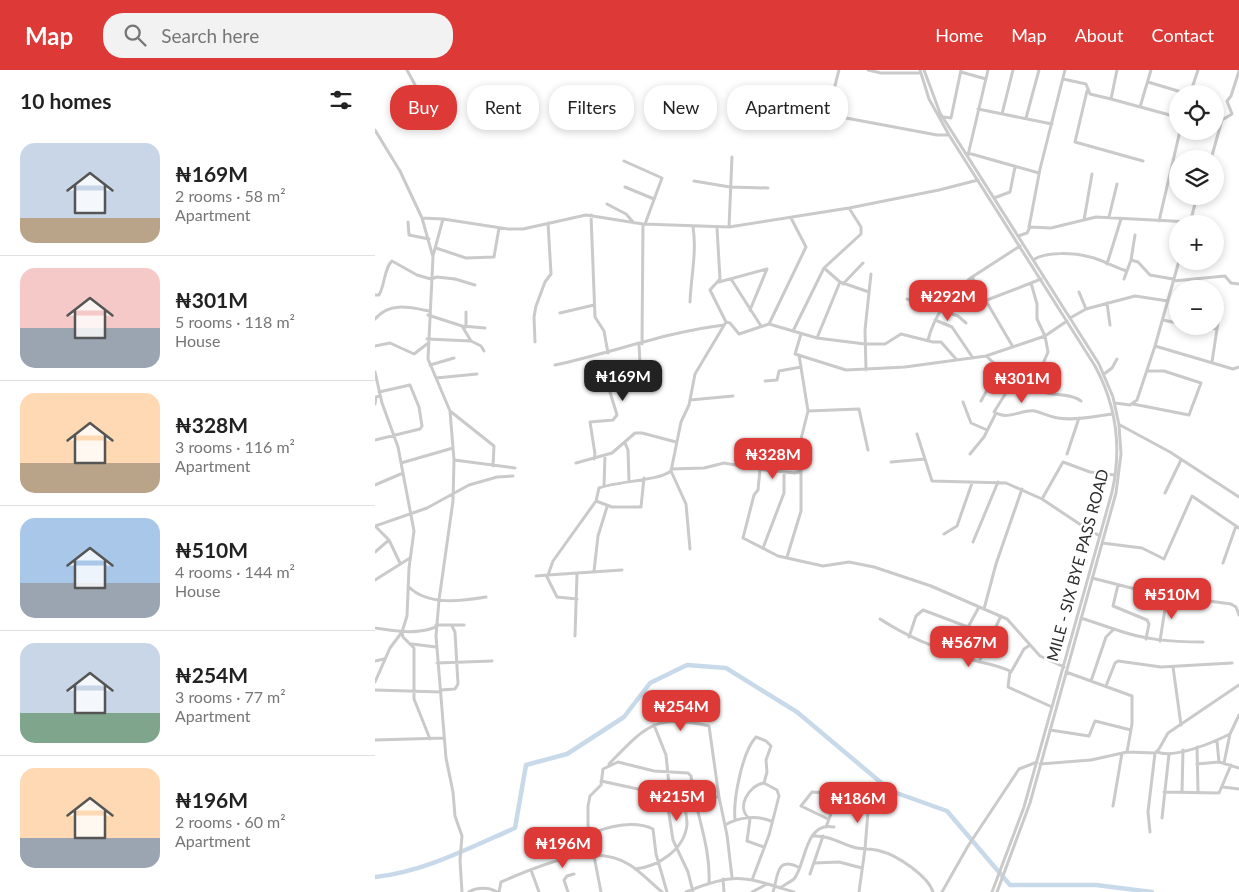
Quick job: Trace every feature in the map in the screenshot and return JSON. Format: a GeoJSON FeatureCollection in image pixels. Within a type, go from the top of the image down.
{"type":"FeatureCollection","features":[{"type":"Feature","properties":{"kind":"street"},"geometry":{"type":"LineString","coordinates":[[407,70],[415,85]]}},
{"type":"Feature","properties":{"kind":"street"},"geometry":{"type":"LineString","coordinates":[[839,70],[830,105],[830,115],[937,135],[949,135]]}},
{"type":"Feature","properties":{"kind":"street"},"geometry":{"type":"LineString","coordinates":[[868,70],[920,71]]}},
{"type":"Feature","properties":{"kind":"street"},"geometry":{"type":"LineString","coordinates":[[924,70],[932,96],[943,117],[995,198],[1011,229],[1018,236],[1104,374],[1115,403],[1119,425],[1121,454],[1118,482],[1026,815],[997,892]]}},
{"type":"Feature","properties":{"kind":"street"},"geometry":{"type":"LineString","coordinates":[[968,154],[988,70]]}},
{"type":"Feature","properties":{"kind":"street"},"geometry":{"type":"LineString","coordinates":[[1001,114],[1013,70]]}},
{"type":"Feature","properties":{"kind":"street"},"geometry":{"type":"LineString","coordinates":[[1026,118],[1039,70]]}},
{"type":"Feature","properties":{"kind":"street"},"geometry":{"type":"LineString","coordinates":[[1018,236],[1027,233],[1039,172],[1065,70]]}},
{"type":"Feature","properties":{"kind":"street"},"geometry":{"type":"LineString","coordinates":[[1111,99],[1117,70]]}},
{"type":"Feature","properties":{"kind":"street"},"geometry":{"type":"LineString","coordinates":[[1140,107],[1151,70]]}},
{"type":"Feature","properties":{"kind":"street"},"geometry":{"type":"LineString","coordinates":[[1192,85],[1198,70]]}},
{"type":"Feature","properties":{"kind":"street","name":"MILE - SIX BYE PASS ROAD"},"geometry":{"type":"LineString","coordinates":[[920,71],[929,99],[949,135],[1068,319],[1099,374],[1113,414],[1117,446],[1115,475],[1100,536],[1052,707],[1053,713],[1039,763],[992,891]]}},
{"type":"Feature","properties":{"kind":"street"},"geometry":{"type":"LineString","coordinates":[[943,117],[951,118],[961,71],[986,79]]}},
{"type":"Feature","properties":{"kind":"street"},"geometry":{"type":"LineString","coordinates":[[1214,150],[1222,120],[1232,114],[1227,101],[1231,96],[1239,71]]}},
{"type":"Feature","properties":{"kind":"street"},"geometry":{"type":"LineString","coordinates":[[1063,79],[1086,84],[1087,91],[1075,142],[1143,161]]}},
{"type":"Feature","properties":{"kind":"street"},"geometry":{"type":"LineString","coordinates":[[1148,82],[1169,88]]}},
{"type":"Feature","properties":{"kind":"street"},"geometry":{"type":"LineString","coordinates":[[1087,91],[1090,94],[1169,115]]}},
{"type":"Feature","properties":{"kind":"street"},"geometry":{"type":"LineString","coordinates":[[978,109],[1052,124]]}},
{"type":"Feature","properties":{"kind":"street"},"geometry":{"type":"LineString","coordinates":[[375,130],[400,171],[421,218],[433,257]]}},
{"type":"Feature","properties":{"kind":"street"},"geometry":{"type":"LineString","coordinates":[[1159,221],[1178,140]]}},
{"type":"Feature","properties":{"kind":"street"},"geometry":{"type":"LineString","coordinates":[[968,154],[1039,172]]}},
{"type":"Feature","properties":{"kind":"street"},"geometry":{"type":"LineString","coordinates":[[729,227],[732,156]]}},
{"type":"Feature","properties":{"kind":"street"},"geometry":{"type":"LineString","coordinates":[[594,459],[595,454],[589,422],[613,420],[617,415],[606,379],[607,376],[640,363],[644,224],[662,178],[624,161]]}},
{"type":"Feature","properties":{"kind":"street"},"geometry":{"type":"LineString","coordinates":[[995,198],[1009,192],[1015,167]]}},
{"type":"Feature","properties":{"kind":"street"},"geometry":{"type":"LineString","coordinates":[[1084,220],[1092,174]]}},
{"type":"Feature","properties":{"kind":"street"},"geometry":{"type":"LineString","coordinates":[[421,218],[443,218],[499,228],[523,229],[571,216],[591,216],[644,224],[717,228],[849,208],[978,180]]}},
{"type":"Feature","properties":{"kind":"street"},"geometry":{"type":"LineString","coordinates":[[695,181],[730,187],[768,188]]}},
{"type":"Feature","properties":{"kind":"street"},"geometry":{"type":"LineString","coordinates":[[1109,217],[1117,184]]}},
{"type":"Feature","properties":{"kind":"street"},"geometry":{"type":"LineString","coordinates":[[625,186],[654,199]]}},
{"type":"Feature","properties":{"kind":"street"},"geometry":{"type":"LineString","coordinates":[[607,204],[626,214],[634,223]]}},
{"type":"Feature","properties":{"kind":"street"},"geometry":{"type":"LineString","coordinates":[[794,329],[824,268],[861,234],[861,227],[849,208]]}},
{"type":"Feature","properties":{"kind":"street"},"geometry":{"type":"LineString","coordinates":[[591,216],[594,306],[596,322],[604,331],[608,353]]}},
{"type":"Feature","properties":{"kind":"street"},"geometry":{"type":"LineString","coordinates":[[1028,228],[1051,228],[1084,220],[1109,217],[1169,222]]}},
{"type":"Feature","properties":{"kind":"street"},"geometry":{"type":"LineString","coordinates":[[443,218],[433,257],[427,341],[430,365],[449,411],[454,460],[453,493],[436,626],[437,663],[444,738],[455,816],[462,836],[460,860],[462,892]]}},
{"type":"Feature","properties":{"kind":"street"},"geometry":{"type":"LineString","coordinates":[[769,324],[806,247],[791,218]]}},
{"type":"Feature","properties":{"kind":"street"},"geometry":{"type":"LineString","coordinates":[[1107,264],[1121,219]]}},
{"type":"Feature","properties":{"kind":"street"},"geometry":{"type":"LineString","coordinates":[[408,222],[409,235],[429,239]]}},
{"type":"Feature","properties":{"kind":"street"},"geometry":{"type":"LineString","coordinates":[[535,342],[534,317],[536,306],[545,282],[551,274],[548,223]]}},
{"type":"Feature","properties":{"kind":"street"},"geometry":{"type":"LineString","coordinates":[[690,302],[691,267],[695,244],[693,227]]}},
{"type":"Feature","properties":{"kind":"street"},"geometry":{"type":"LineString","coordinates":[[436,248],[466,258],[494,257],[499,228]]}},
{"type":"Feature","properties":{"kind":"street"},"geometry":{"type":"LineString","coordinates":[[717,228],[719,282]]}},
{"type":"Feature","properties":{"kind":"street"},"geometry":{"type":"LineString","coordinates":[[1124,279],[1131,260],[1135,235]]}},
{"type":"Feature","properties":{"kind":"street"},"geometry":{"type":"LineString","coordinates":[[928,340],[935,320],[953,292],[972,277],[1020,246]]}},
{"type":"Feature","properties":{"kind":"street"},"geometry":{"type":"LineString","coordinates":[[1033,260],[1039,256],[1074,255],[1090,257],[1127,271]]}},
{"type":"Feature","properties":{"kind":"street"},"geometry":{"type":"LineString","coordinates":[[1131,260],[1138,262],[1151,275],[1173,280],[1225,276],[1231,283],[1239,284]]}},
{"type":"Feature","properties":{"kind":"street"},"geometry":{"type":"LineString","coordinates":[[375,295],[378,296],[385,286],[391,262],[431,279],[437,277],[455,279],[475,285]]}},
{"type":"Feature","properties":{"kind":"street"},"geometry":{"type":"LineString","coordinates":[[817,338],[842,283],[863,263]]}},
{"type":"Feature","properties":{"kind":"street"},"geometry":{"type":"LineString","coordinates":[[824,268],[842,283],[869,292]]}},
{"type":"Feature","properties":{"kind":"street"},"geometry":{"type":"LineString","coordinates":[[725,324],[710,290],[719,282],[762,269],[767,270],[750,310]]}},
{"type":"Feature","properties":{"kind":"street"},"geometry":{"type":"LineString","coordinates":[[1173,280],[1176,270]]}},
{"type":"Feature","properties":{"kind":"street"},"geometry":{"type":"LineString","coordinates":[[866,370],[865,344],[871,274]]}},
{"type":"Feature","properties":{"kind":"street"},"geometry":{"type":"LineString","coordinates":[[972,277],[1013,347]]}},
{"type":"Feature","properties":{"kind":"street"},"geometry":{"type":"LineString","coordinates":[[731,279],[761,326]]}},
{"type":"Feature","properties":{"kind":"street"},"geometry":{"type":"LineString","coordinates":[[987,300],[1041,279]]}},
{"type":"Feature","properties":{"kind":"street"},"geometry":{"type":"LineString","coordinates":[[1031,283],[1037,304],[1037,319],[1045,336],[1048,352],[1033,387]]}},
{"type":"Feature","properties":{"kind":"street"},"geometry":{"type":"LineString","coordinates":[[1079,292],[1086,309]]}},
{"type":"Feature","properties":{"kind":"street"},"geometry":{"type":"LineString","coordinates":[[801,334],[795,354],[843,369],[866,370],[919,366],[986,356],[1013,347],[1045,336],[1068,319],[1086,309],[1107,303],[1140,296],[1168,301]]}},
{"type":"Feature","properties":{"kind":"street"},"geometry":{"type":"LineString","coordinates":[[1133,404],[1137,400],[1147,371],[1169,297]]}},
{"type":"Feature","properties":{"kind":"street"},"geometry":{"type":"LineString","coordinates":[[907,299],[941,309],[958,316],[966,323]]}},
{"type":"Feature","properties":{"kind":"street"},"geometry":{"type":"LineString","coordinates":[[1107,303],[1110,325]]}},
{"type":"Feature","properties":{"kind":"street"},"geometry":{"type":"LineString","coordinates":[[560,312],[594,306]]}},
{"type":"Feature","properties":{"kind":"street"},"geometry":{"type":"LineString","coordinates":[[375,311],[393,307],[429,313],[464,326],[485,328]]}},
{"type":"Feature","properties":{"kind":"street"},"geometry":{"type":"LineString","coordinates":[[375,319],[383,310]]}},
{"type":"Feature","properties":{"kind":"street"},"geometry":{"type":"LineString","coordinates":[[467,312],[464,326],[471,341]]}},
{"type":"Feature","properties":{"kind":"street"},"geometry":{"type":"LineString","coordinates":[[935,320],[951,327],[973,358]]}},
{"type":"Feature","properties":{"kind":"street"},"geometry":{"type":"LineString","coordinates":[[1163,320],[1169,321]]}},
{"type":"Feature","properties":{"kind":"street"},"geometry":{"type":"LineString","coordinates":[[555,365],[608,353],[669,334],[730,323],[739,334],[769,324],[794,329],[801,334],[817,338],[865,344],[885,344],[901,334],[941,342],[956,360]]}},
{"type":"Feature","properties":{"kind":"street"},"geometry":{"type":"LineString","coordinates":[[690,549],[686,506],[671,470],[681,422],[690,400],[695,374],[725,324]]}},
{"type":"Feature","properties":{"kind":"street"},"geometry":{"type":"LineString","coordinates":[[1212,362],[1216,335]]}},
{"type":"Feature","properties":{"kind":"street"},"geometry":{"type":"LineString","coordinates":[[427,341],[471,341],[481,346],[484,351]]}},
{"type":"Feature","properties":{"kind":"street"},"geometry":{"type":"LineString","coordinates":[[375,346],[391,343],[417,354],[427,341]]}},
{"type":"Feature","properties":{"kind":"street"},"geometry":{"type":"LineString","coordinates":[[1155,346],[1233,369],[1239,367]]}},
{"type":"Feature","properties":{"kind":"street"},"geometry":{"type":"LineString","coordinates":[[787,557],[801,511],[801,439],[807,411],[799,355]]}},
{"type":"Feature","properties":{"kind":"street"},"geometry":{"type":"LineString","coordinates":[[986,356],[1016,378],[1043,392],[1074,397],[1081,401]]}},
{"type":"Feature","properties":{"kind":"street"},"geometry":{"type":"LineString","coordinates":[[430,365],[454,358]]}},
{"type":"Feature","properties":{"kind":"street"},"geometry":{"type":"LineString","coordinates":[[1104,374],[1112,368],[1117,358]]}},
{"type":"Feature","properties":{"kind":"street"},"geometry":{"type":"LineString","coordinates":[[765,382],[777,380],[779,370],[801,368]]}},
{"type":"Feature","properties":{"kind":"street"},"geometry":{"type":"LineString","coordinates":[[981,401],[992,381],[1003,369]]}},
{"type":"Feature","properties":{"kind":"street"},"geometry":{"type":"LineString","coordinates":[[1115,403],[1125,406],[1133,404],[1189,414],[1201,383],[1164,371],[1147,371]]}},
{"type":"Feature","properties":{"kind":"street"},"geometry":{"type":"LineString","coordinates":[[375,372],[401,463],[413,513],[414,530],[410,557],[407,616],[402,632],[384,659],[375,682]]}},
{"type":"Feature","properties":{"kind":"street"},"geometry":{"type":"LineString","coordinates":[[436,378],[477,374]]}},
{"type":"Feature","properties":{"kind":"street"},"geometry":{"type":"LineString","coordinates":[[971,454],[987,430],[1004,394],[1016,378]]}},
{"type":"Feature","properties":{"kind":"street"},"geometry":{"type":"LineString","coordinates":[[375,404],[376,397],[380,394],[410,385],[419,407],[421,428],[375,440]]}},
{"type":"Feature","properties":{"kind":"street"},"geometry":{"type":"LineString","coordinates":[[690,400],[733,396]]}},
{"type":"Feature","properties":{"kind":"street"},"geometry":{"type":"LineString","coordinates":[[963,402],[966,415],[971,423],[987,430]]}},
{"type":"Feature","properties":{"kind":"street"},"geometry":{"type":"LineString","coordinates":[[807,411],[859,408],[868,450]]}},
{"type":"Feature","properties":{"kind":"street"},"geometry":{"type":"LineString","coordinates":[[449,411],[494,446],[493,466]]}},
{"type":"Feature","properties":{"kind":"street"},"geometry":{"type":"LineString","coordinates":[[996,413],[1007,416],[1015,413],[1035,411],[1058,418],[1079,418],[1113,414]]}},
{"type":"Feature","properties":{"kind":"street"},"geometry":{"type":"LineString","coordinates":[[1067,454],[1079,418]]}},
{"type":"Feature","properties":{"kind":"street"},"geometry":{"type":"LineString","coordinates":[[1119,425],[1181,460],[1239,497]]}},
{"type":"Feature","properties":{"kind":"street"},"geometry":{"type":"LineString","coordinates":[[576,463],[605,455],[625,443],[631,434],[642,432],[676,442]]}},
{"type":"Feature","properties":{"kind":"street"},"geometry":{"type":"LineString","coordinates":[[917,434],[932,481],[998,482],[1022,489],[1042,499],[1092,533],[1100,536]]}},
{"type":"Feature","properties":{"kind":"street"},"geometry":{"type":"LineString","coordinates":[[625,443],[628,450],[629,480]]}},
{"type":"Feature","properties":{"kind":"street"},"geometry":{"type":"LineString","coordinates":[[401,463],[453,448]]}},
{"type":"Feature","properties":{"kind":"street"},"geometry":{"type":"LineString","coordinates":[[604,486],[605,455]]}},
{"type":"Feature","properties":{"kind":"street"},"geometry":{"type":"LineString","coordinates":[[891,462],[925,459]]}},
{"type":"Feature","properties":{"kind":"street"},"geometry":{"type":"LineString","coordinates":[[454,460],[515,468]]}},
{"type":"Feature","properties":{"kind":"street"},"geometry":{"type":"LineString","coordinates":[[1165,493],[1181,460]]}},
{"type":"Feature","properties":{"kind":"street"},"geometry":{"type":"LineString","coordinates":[[1042,499],[1063,462],[1090,472],[1115,475]]}},
{"type":"Feature","properties":{"kind":"street"},"geometry":{"type":"LineString","coordinates":[[577,599],[557,597],[547,575],[553,561],[596,501],[597,491],[604,486],[664,475],[671,470],[703,468],[724,463],[785,472],[801,471]]}},
{"type":"Feature","properties":{"kind":"street"},"geometry":{"type":"LineString","coordinates":[[760,469],[758,490],[754,495],[743,538],[778,556],[823,566],[849,562],[874,567],[931,586],[1001,616],[1040,656],[1064,666]]}},
{"type":"Feature","properties":{"kind":"street"},"geometry":{"type":"LineString","coordinates":[[763,548],[784,493],[785,472]]}},
{"type":"Feature","properties":{"kind":"street"},"geometry":{"type":"LineString","coordinates":[[375,485],[403,473]]}},
{"type":"Feature","properties":{"kind":"street"},"geometry":{"type":"LineString","coordinates":[[400,563],[389,540],[375,526],[413,513],[484,480],[513,476]]}},
{"type":"Feature","properties":{"kind":"street"},"geometry":{"type":"LineString","coordinates":[[596,501],[607,507],[643,506],[644,478]]}},
{"type":"Feature","properties":{"kind":"street"},"geometry":{"type":"LineString","coordinates":[[973,542],[998,482]]}},
{"type":"Feature","properties":{"kind":"street"},"geometry":{"type":"LineString","coordinates":[[944,534],[957,526],[972,483]]}},
{"type":"Feature","properties":{"kind":"street"},"geometry":{"type":"LineString","coordinates":[[984,609],[996,564],[1022,489]]}},
{"type":"Feature","properties":{"kind":"street"},"geometry":{"type":"LineString","coordinates":[[1102,543],[1141,548],[1164,558],[1192,496],[1237,527],[1223,563]]}},
{"type":"Feature","properties":{"kind":"street"},"geometry":{"type":"LineString","coordinates":[[594,571],[599,530],[607,507]]}},
{"type":"Feature","properties":{"kind":"street"},"geometry":{"type":"LineString","coordinates":[[375,552],[389,540]]}},
{"type":"Feature","properties":{"kind":"street"},"geometry":{"type":"LineString","coordinates":[[375,580],[410,557]]}},
{"type":"Feature","properties":{"kind":"street"},"geometry":{"type":"LineString","coordinates":[[536,576],[622,570]]}},
{"type":"Feature","properties":{"kind":"street"},"geometry":{"type":"LineString","coordinates":[[575,636],[577,574]]}},
{"type":"Feature","properties":{"kind":"street"},"geometry":{"type":"LineString","coordinates":[[1092,578],[1167,596],[1234,605],[1239,615]]}},
{"type":"Feature","properties":{"kind":"street"},"geometry":{"type":"LineString","coordinates":[[1118,585],[1113,606],[1147,620],[1149,624],[1146,639]]}},
{"type":"Feature","properties":{"kind":"street"},"geometry":{"type":"LineString","coordinates":[[408,587],[425,598],[439,600],[486,597]]}},
{"type":"Feature","properties":{"kind":"street"},"geometry":{"type":"LineString","coordinates":[[1160,641],[1167,596]]}},
{"type":"Feature","properties":{"kind":"street"},"geometry":{"type":"LineString","coordinates":[[909,637],[916,616],[923,610],[968,627],[979,607]]}},
{"type":"Feature","properties":{"kind":"street"},"geometry":{"type":"LineString","coordinates":[[979,662],[1001,616]]}},
{"type":"Feature","properties":{"kind":"street"},"geometry":{"type":"LineString","coordinates":[[1081,618],[1146,639],[1203,642]]}},
{"type":"Feature","properties":{"kind":"street"},"geometry":{"type":"LineString","coordinates":[[880,619],[909,637],[979,662],[994,664],[1011,673]]}},
{"type":"Feature","properties":{"kind":"street"},"geometry":{"type":"LineString","coordinates":[[375,628],[402,632],[421,631],[436,626],[464,625]]}},
{"type":"Feature","properties":{"kind":"street"},"geometry":{"type":"LineString","coordinates":[[375,690],[413,693],[441,691],[457,687],[452,626]]}},
{"type":"Feature","properties":{"kind":"street"},"geometry":{"type":"LineString","coordinates":[[1091,681],[1106,637],[1114,629]]}},
{"type":"Feature","properties":{"kind":"street"},"geometry":{"type":"LineString","coordinates":[[402,632],[414,651],[413,693],[418,714],[430,739]]}},
{"type":"Feature","properties":{"kind":"street"},"geometry":{"type":"LineString","coordinates":[[411,644],[437,647]]}},
{"type":"Feature","properties":{"kind":"street"},"geometry":{"type":"LineString","coordinates":[[1031,645],[1024,649],[1011,673],[1008,687],[1052,707]]}},
{"type":"Feature","properties":{"kind":"street"},"geometry":{"type":"LineString","coordinates":[[375,661],[384,659]]}},
{"type":"Feature","properties":{"kind":"street"},"geometry":{"type":"LineString","coordinates":[[437,663],[492,661]]}},
{"type":"Feature","properties":{"kind":"street"},"geometry":{"type":"LineString","coordinates":[[1106,686],[1115,663],[1118,661],[1173,667],[1232,663]]}},
{"type":"Feature","properties":{"kind":"street"},"geometry":{"type":"LineString","coordinates":[[1173,667],[1181,724]]}},
{"type":"Feature","properties":{"kind":"street"},"geometry":{"type":"LineString","coordinates":[[1066,672],[1132,696],[1131,730],[1127,752]]}},
{"type":"Feature","properties":{"kind":"street"},"geometry":{"type":"LineString","coordinates":[[1150,832],[1148,812],[1156,752],[1165,736],[1239,685]]}},
{"type":"Feature","properties":{"kind":"street"},"geometry":{"type":"LineString","coordinates":[[1224,762],[1230,734],[1239,715]]}},
{"type":"Feature","properties":{"kind":"street"},"geometry":{"type":"LineString","coordinates":[[601,892],[590,835],[589,801],[599,788],[603,769],[634,737],[654,724],[669,720],[711,727],[713,764],[725,825],[732,877]]}},
{"type":"Feature","properties":{"kind":"street"},"geometry":{"type":"LineString","coordinates":[[1050,730],[1089,736],[1095,721],[1131,730]]}},
{"type":"Feature","properties":{"kind":"street"},"geometry":{"type":"LineString","coordinates":[[654,724],[666,756],[669,772],[670,830],[688,872],[693,891]]}},
{"type":"Feature","properties":{"kind":"street"},"geometry":{"type":"LineString","coordinates":[[942,892],[968,846],[1019,769],[1039,763],[1091,760],[1127,752],[1169,754],[1217,741],[1230,734]]}},
{"type":"Feature","properties":{"kind":"street"},"geometry":{"type":"LineString","coordinates":[[735,820],[733,804],[738,779],[756,737],[766,740],[771,746],[766,760],[767,772],[764,783]]}},
{"type":"Feature","properties":{"kind":"street"},"geometry":{"type":"LineString","coordinates":[[375,740],[444,738]]}},
{"type":"Feature","properties":{"kind":"street"},"geometry":{"type":"LineString","coordinates":[[1217,741],[1219,762]]}},
{"type":"Feature","properties":{"kind":"street"},"geometry":{"type":"LineString","coordinates":[[1197,747],[1198,792]]}},
{"type":"Feature","properties":{"kind":"street"},"geometry":{"type":"LineString","coordinates":[[1182,792],[1183,750]]}},
{"type":"Feature","properties":{"kind":"street"},"geometry":{"type":"LineString","coordinates":[[1113,806],[1122,754]]}},
{"type":"Feature","properties":{"kind":"street"},"geometry":{"type":"LineString","coordinates":[[1162,818],[1169,754]]}},
{"type":"Feature","properties":{"kind":"street"},"geometry":{"type":"LineString","coordinates":[[607,766],[619,762],[689,774],[693,798],[706,843],[709,883]]}},
{"type":"Feature","properties":{"kind":"street"},"geometry":{"type":"LineString","coordinates":[[1197,764],[1224,762],[1239,768]]}},
{"type":"Feature","properties":{"kind":"street"},"geometry":{"type":"LineString","coordinates":[[1164,792],[1219,794],[1231,765]]}},
{"type":"Feature","properties":{"kind":"street"},"geometry":{"type":"LineString","coordinates":[[601,781],[668,795],[693,798],[719,797]]}},
{"type":"Feature","properties":{"kind":"street"},"geometry":{"type":"LineString","coordinates":[[752,880],[765,847],[779,793],[764,783],[754,785],[745,799],[744,812],[750,819],[747,841],[765,847]]}},
{"type":"Feature","properties":{"kind":"street"},"geometry":{"type":"LineString","coordinates":[[1223,787],[1239,790]]}},
{"type":"Feature","properties":{"kind":"street"},"geometry":{"type":"LineString","coordinates":[[826,827],[832,812],[833,795],[812,792],[801,806],[828,820]]}},
{"type":"Feature","properties":{"kind":"street"},"geometry":{"type":"LineString","coordinates":[[634,869],[647,868],[677,849],[687,825],[684,797]]}},
{"type":"Feature","properties":{"kind":"street"},"geometry":{"type":"LineString","coordinates":[[859,892],[869,800]]}},
{"type":"Feature","properties":{"kind":"street"},"geometry":{"type":"LineString","coordinates":[[725,825],[735,820],[761,817],[771,821]]}},
{"type":"Feature","properties":{"kind":"street"},"geometry":{"type":"LineString","coordinates":[[590,835],[602,829],[618,826],[638,825],[651,827],[654,832],[667,892]]}},
{"type":"Feature","properties":{"kind":"street"},"geometry":{"type":"LineString","coordinates":[[780,888],[794,879],[807,844],[813,836],[826,827],[834,827]]}},
{"type":"Feature","properties":{"kind":"street"},"geometry":{"type":"LineString","coordinates":[[813,836],[823,836],[854,847],[882,851],[929,882],[933,892]]}},
{"type":"Feature","properties":{"kind":"street"},"geometry":{"type":"LineString","coordinates":[[810,874],[823,836]]}},
{"type":"Feature","properties":{"kind":"street"},"geometry":{"type":"LineString","coordinates":[[470,892],[474,889],[489,888],[498,892],[501,882],[531,870],[573,857],[593,855],[621,861],[662,892]]}},
{"type":"Feature","properties":{"kind":"street"},"geometry":{"type":"LineString","coordinates":[[773,892],[778,871],[786,862],[798,867]]}},
{"type":"Feature","properties":{"kind":"street"},"geometry":{"type":"LineString","coordinates":[[815,863],[839,862],[862,868]]}},
{"type":"Feature","properties":{"kind":"street"},"geometry":{"type":"LineString","coordinates":[[531,870],[539,892]]}},
{"type":"Feature","properties":{"kind":"street"},"geometry":{"type":"LineString","coordinates":[[568,892],[564,880],[567,876],[574,874]]}},
{"type":"Feature","properties":{"kind":"street"},"geometry":{"type":"LineString","coordinates":[[686,892],[732,877],[752,880],[795,892]]}},
{"type":"Feature","properties":{"kind":"street"},"geometry":{"type":"LineString","coordinates":[[723,879],[724,892]]}},
{"type":"Feature","properties":{"kind":"street"},"geometry":{"type":"LineString","coordinates":[[752,892],[767,884]]}},
{"type":"Feature","properties":{"kind":"waterway"},"geometry":{"type":"LineString","coordinates":[[375,877],[411,870],[429,864],[464,851],[515,828],[526,765],[567,754],[624,717],[650,683],[687,665],[726,668],[797,712],[891,791],[947,811],[1010,885],[1096,885],[1152,892]]}}]}
